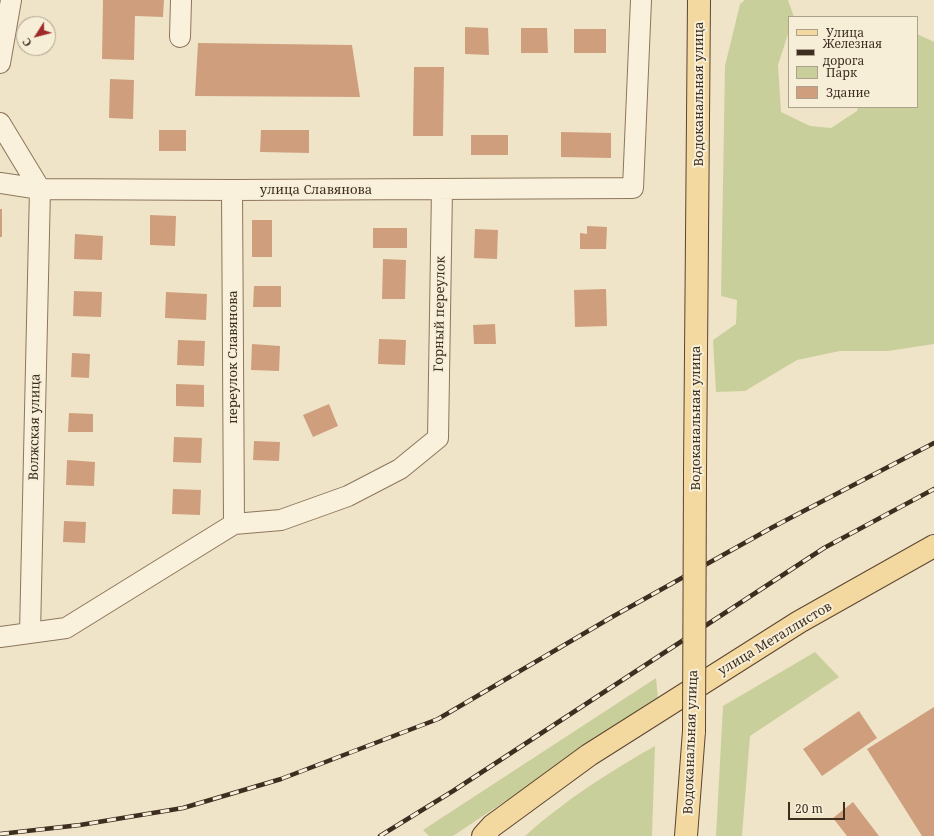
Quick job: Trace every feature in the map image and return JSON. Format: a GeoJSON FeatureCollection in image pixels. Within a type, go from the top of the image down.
{"type":"FeatureCollection","features":[{"type":"Feature","properties":{"kind":"main road","name":"Водоканальная улица"},"geometry":{"type":"LineString","coordinates":[[686,836],[694,731],[699,0]]}},
{"type":"Feature","properties":{"kind":"main road","name":"улица Металлистов"},"geometry":{"type":"LineString","coordinates":[[483,836],[492,826],[589,755],[799,622],[934,546]]}},
{"type":"Feature","properties":{"kind":"street"},"geometry":{"type":"LineString","coordinates":[[0,63],[11,0]]}},
{"type":"Feature","properties":{"kind":"street"},"geometry":{"type":"LineString","coordinates":[[180,37],[181,0]]}},
{"type":"Feature","properties":{"kind":"street","name":"улица Славянова"},"geometry":{"type":"LineString","coordinates":[[0,183],[40,190],[633,188],[641,0]]}},
{"type":"Feature","properties":{"kind":"street"},"geometry":{"type":"LineString","coordinates":[[0,123],[40,190]]}},
{"type":"Feature","properties":{"kind":"street","name":"Горный переулок"},"geometry":{"type":"LineString","coordinates":[[234,524],[281,520],[348,496],[400,469],[438,438],[442,189]]}},
{"type":"Feature","properties":{"kind":"street","name":"Волжская улица"},"geometry":{"type":"LineString","coordinates":[[30,634],[40,190]]}},
{"type":"Feature","properties":{"kind":"street","name":"переулок Славянова"},"geometry":{"type":"LineString","coordinates":[[232,190],[234,524]]}},
{"type":"Feature","properties":{"kind":"street"},"geometry":{"type":"LineString","coordinates":[[0,636],[30,634],[66,628],[234,524]]}},
{"type":"Feature","properties":{"kind":"green space"},"geometry":{"type":"Polygon","coordinates":[[[745,0],[788,0],[794,16],[788,16],[788,34],[778,65],[781,112],[810,126],[831,128],[857,111],[858,108],[918,108],[918,34],[934,42],[934,344],[888,351],[840,351],[797,360],[745,391],[716,392],[713,340],[736,324],[737,300],[721,296],[725,66],[740,4],[745,0]]]}},
{"type":"Feature","properties":{"kind":"green space"},"geometry":{"type":"Polygon","coordinates":[[[815,652],[839,677],[750,736],[742,836],[716,836],[723,706],[815,652]]]}},
{"type":"Feature","properties":{"kind":"green space"},"geometry":{"type":"Polygon","coordinates":[[[656,678],[658,699],[453,836],[429,836],[423,830],[656,678]]]}},
{"type":"Feature","properties":{"kind":"green space"},"geometry":{"type":"Polygon","coordinates":[[[655,746],[652,836],[525,836],[556,810],[588,787],[655,746]]]}},
{"type":"Feature","properties":{"kind":"building"},"geometry":{"type":"Polygon","coordinates":[[[103,0],[164,0],[163,17],[135,16],[134,60],[102,59],[103,0]]]}},
{"type":"Feature","properties":{"kind":"building"},"geometry":{"type":"Polygon","coordinates":[[[465,27],[488,28],[489,55],[465,54],[465,27]]]}},
{"type":"Feature","properties":{"kind":"building"},"geometry":{"type":"Polygon","coordinates":[[[521,28],[547,28],[548,53],[521,53],[521,28]]]}},
{"type":"Feature","properties":{"kind":"building"},"geometry":{"type":"Polygon","coordinates":[[[574,29],[606,29],[606,53],[574,53],[574,29]]]}},
{"type":"Feature","properties":{"kind":"building"},"geometry":{"type":"Polygon","coordinates":[[[198,43],[352,45],[360,97],[195,96],[198,43]]]}},
{"type":"Feature","properties":{"kind":"building"},"geometry":{"type":"Polygon","coordinates":[[[414,67],[444,67],[443,136],[413,136],[414,67]]]}},
{"type":"Feature","properties":{"kind":"building"},"geometry":{"type":"Polygon","coordinates":[[[110,79],[134,80],[133,119],[109,118],[110,79]]]}},
{"type":"Feature","properties":{"kind":"building"},"geometry":{"type":"Polygon","coordinates":[[[159,130],[186,130],[186,151],[159,151],[159,130]]]}},
{"type":"Feature","properties":{"kind":"building"},"geometry":{"type":"Polygon","coordinates":[[[261,130],[309,130],[309,153],[260,152],[261,130]]]}},
{"type":"Feature","properties":{"kind":"building"},"geometry":{"type":"Polygon","coordinates":[[[561,132],[611,133],[611,158],[561,157],[561,132]]]}},
{"type":"Feature","properties":{"kind":"building"},"geometry":{"type":"Polygon","coordinates":[[[471,135],[508,135],[508,155],[471,155],[471,135]]]}},
{"type":"Feature","properties":{"kind":"building"},"geometry":{"type":"Polygon","coordinates":[[[0,209],[2,209],[2,237],[0,237],[0,209]]]}},
{"type":"Feature","properties":{"kind":"building"},"geometry":{"type":"Polygon","coordinates":[[[150,215],[176,216],[175,246],[150,245],[150,215]]]}},
{"type":"Feature","properties":{"kind":"building"},"geometry":{"type":"Polygon","coordinates":[[[252,220],[272,220],[272,257],[252,257],[252,220]]]}},
{"type":"Feature","properties":{"kind":"building"},"geometry":{"type":"Polygon","coordinates":[[[587,226],[607,227],[606,249],[580,249],[580,233],[587,234],[587,226]]]}},
{"type":"Feature","properties":{"kind":"building"},"geometry":{"type":"Polygon","coordinates":[[[373,228],[407,228],[407,248],[373,248],[373,228]]]}},
{"type":"Feature","properties":{"kind":"building"},"geometry":{"type":"Polygon","coordinates":[[[475,229],[498,230],[497,259],[474,258],[475,229]]]}},
{"type":"Feature","properties":{"kind":"building"},"geometry":{"type":"Polygon","coordinates":[[[75,234],[103,236],[102,260],[74,259],[75,234]]]}},
{"type":"Feature","properties":{"kind":"building"},"geometry":{"type":"Polygon","coordinates":[[[383,259],[406,260],[405,299],[382,299],[383,259]]]}},
{"type":"Feature","properties":{"kind":"building"},"geometry":{"type":"Polygon","coordinates":[[[254,286],[281,286],[281,307],[253,307],[254,286]]]}},
{"type":"Feature","properties":{"kind":"building"},"geometry":{"type":"Polygon","coordinates":[[[606,289],[607,326],[575,327],[574,290],[606,289]]]}},
{"type":"Feature","properties":{"kind":"building"},"geometry":{"type":"Polygon","coordinates":[[[74,291],[102,292],[101,317],[73,316],[74,291]]]}},
{"type":"Feature","properties":{"kind":"building"},"geometry":{"type":"Polygon","coordinates":[[[166,292],[207,294],[206,320],[165,318],[166,292]]]}},
{"type":"Feature","properties":{"kind":"building"},"geometry":{"type":"Polygon","coordinates":[[[495,324],[496,344],[474,344],[473,325],[495,324]]]}},
{"type":"Feature","properties":{"kind":"building"},"geometry":{"type":"Polygon","coordinates":[[[379,339],[406,340],[405,365],[378,364],[379,339]]]}},
{"type":"Feature","properties":{"kind":"building"},"geometry":{"type":"Polygon","coordinates":[[[178,340],[205,341],[204,366],[177,365],[178,340]]]}},
{"type":"Feature","properties":{"kind":"building"},"geometry":{"type":"Polygon","coordinates":[[[252,344],[280,346],[279,371],[251,370],[252,344]]]}},
{"type":"Feature","properties":{"kind":"building"},"geometry":{"type":"Polygon","coordinates":[[[72,353],[90,354],[89,378],[71,377],[72,353]]]}},
{"type":"Feature","properties":{"kind":"building"},"geometry":{"type":"Polygon","coordinates":[[[176,384],[204,385],[204,407],[176,406],[176,384]]]}},
{"type":"Feature","properties":{"kind":"building"},"geometry":{"type":"Polygon","coordinates":[[[329,404],[338,426],[313,437],[303,415],[329,404]]]}},
{"type":"Feature","properties":{"kind":"building"},"geometry":{"type":"Polygon","coordinates":[[[69,413],[93,414],[93,432],[68,432],[69,413]]]}},
{"type":"Feature","properties":{"kind":"building"},"geometry":{"type":"Polygon","coordinates":[[[174,437],[202,438],[201,463],[173,462],[174,437]]]}},
{"type":"Feature","properties":{"kind":"building"},"geometry":{"type":"Polygon","coordinates":[[[254,441],[280,442],[279,461],[253,460],[254,441]]]}},
{"type":"Feature","properties":{"kind":"building"},"geometry":{"type":"Polygon","coordinates":[[[67,460],[95,462],[94,486],[66,485],[67,460]]]}},
{"type":"Feature","properties":{"kind":"building"},"geometry":{"type":"Polygon","coordinates":[[[173,489],[201,490],[200,515],[172,514],[173,489]]]}},
{"type":"Feature","properties":{"kind":"building"},"geometry":{"type":"Polygon","coordinates":[[[64,521],[86,522],[85,543],[63,542],[64,521]]]}},
{"type":"Feature","properties":{"kind":"building"},"geometry":{"type":"Polygon","coordinates":[[[934,707],[934,836],[922,836],[867,749],[934,707]]]}},
{"type":"Feature","properties":{"kind":"building"},"geometry":{"type":"Polygon","coordinates":[[[859,711],[877,738],[822,776],[803,749],[859,711]]]}},
{"type":"Feature","properties":{"kind":"building"},"geometry":{"type":"Polygon","coordinates":[[[853,802],[879,836],[847,836],[833,818],[853,802]]]}},
{"type":"Feature","properties":{"kind":"railway"},"geometry":{"type":"LineString","coordinates":[[0,834],[80,825],[183,808],[281,779],[438,719],[612,617],[773,527],[934,443]]}},
{"type":"Feature","properties":{"kind":"railway"},"geometry":{"type":"LineString","coordinates":[[380,836],[453,791],[824,548],[934,489]]}}]}
